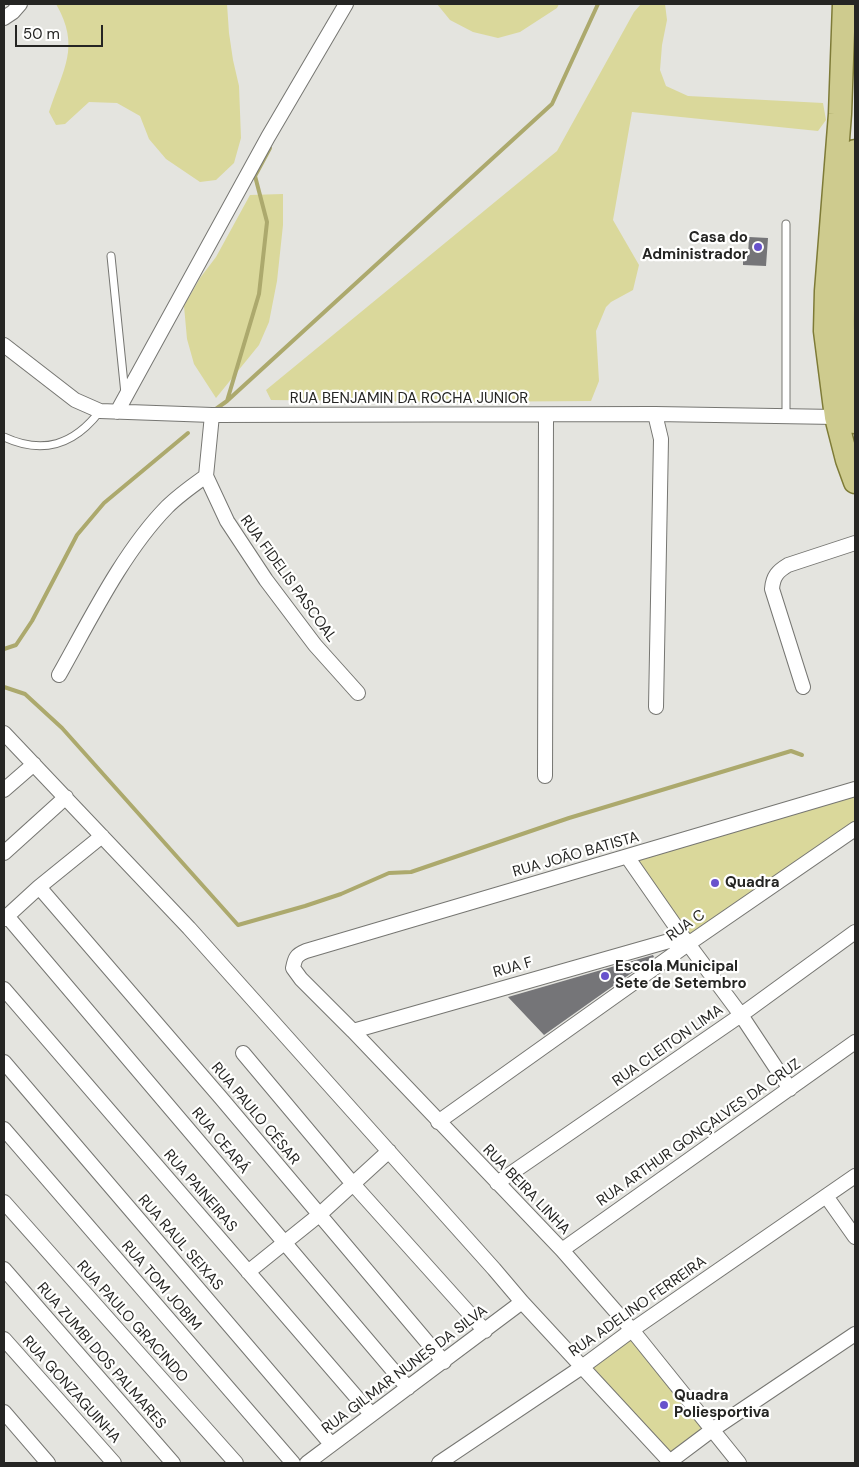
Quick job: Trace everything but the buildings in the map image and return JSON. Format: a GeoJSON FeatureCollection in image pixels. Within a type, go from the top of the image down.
{"type":"FeatureCollection","features":[{"type":"Feature","properties":{"kind":"main road"},"geometry":{"type":"LineString","coordinates":[[844,4],[840,114],[826,291],[825,330],[849,421]]}},
{"type":"Feature","properties":{"kind":"main road"},"geometry":{"type":"LineString","coordinates":[[855,151],[844,282],[843,332],[849,421],[847,460],[855,482]]}},
{"type":"Feature","properties":{"kind":"street"},"geometry":{"type":"LineString","coordinates":[[4,18],[20,4]]}},
{"type":"Feature","properties":{"kind":"street"},"geometry":{"type":"LineString","coordinates":[[117,412],[268,137],[346,4]]}},
{"type":"Feature","properties":{"kind":"street","name":"RUA BENJAMIN DA ROCHA JUNIOR"},"geometry":{"type":"LineString","coordinates":[[4,344],[75,400],[100,411],[212,416],[655,414],[786,416],[849,421]]}},
{"type":"Feature","properties":{"kind":"street"},"geometry":{"type":"LineString","coordinates":[[545,776],[546,414]]}},
{"type":"Feature","properties":{"kind":"street"},"geometry":{"type":"LineString","coordinates":[[655,414],[661,439],[656,707]]}},
{"type":"Feature","properties":{"kind":"street"},"geometry":{"type":"LineString","coordinates":[[661,439],[677,415]]}},
{"type":"Feature","properties":{"kind":"street"},"geometry":{"type":"LineString","coordinates":[[58,675],[133,549],[167,508],[185,491],[206,476],[212,416]]}},
{"type":"Feature","properties":{"kind":"street","name":"RUA FIDELIS PASCOAL"},"geometry":{"type":"LineString","coordinates":[[206,476],[227,522],[250,558],[315,645],[358,693]]}},
{"type":"Feature","properties":{"kind":"street"},"geometry":{"type":"LineString","coordinates":[[803,687],[772,589],[773,579],[779,570],[788,565],[855,543]]}},
{"type":"Feature","properties":{"kind":"street"},"geometry":{"type":"LineString","coordinates":[[4,733],[189,928],[522,1302],[670,1463],[712,1430],[855,1334]]}},
{"type":"Feature","properties":{"kind":"street"},"geometry":{"type":"LineString","coordinates":[[4,790],[34,764]]}},
{"type":"Feature","properties":{"kind":"street","name":"RUA JOĀO BATISTA"},"geometry":{"type":"LineString","coordinates":[[306,951],[855,790]]}},
{"type":"Feature","properties":{"kind":"street"},"geometry":{"type":"LineString","coordinates":[[4,854],[66,797]]}},
{"type":"Feature","properties":{"kind":"street","name":"RUA C"},"geometry":{"type":"LineString","coordinates":[[438,1122],[686,941],[855,829]]}},
{"type":"Feature","properties":{"kind":"street"},"geometry":{"type":"LineString","coordinates":[[6,917],[39,887],[102,836]]}},
{"type":"Feature","properties":{"kind":"street"},"geometry":{"type":"LineString","coordinates":[[628,858],[741,1015],[790,1089]]}},
{"type":"Feature","properties":{"kind":"street","name":"RUA PAULO CÉSAR"},"geometry":{"type":"LineString","coordinates":[[39,887],[444,1362]]}},
{"type":"Feature","properties":{"kind":"street","name":"RUA CEARÁ"},"geometry":{"type":"LineString","coordinates":[[6,917],[408,1388]]}},
{"type":"Feature","properties":{"kind":"street","name":"RUA CLEITON LIMA"},"geometry":{"type":"LineString","coordinates":[[497,1183],[741,1015],[855,932]]}},
{"type":"Feature","properties":{"kind":"street","name":"RUA F"},"geometry":{"type":"LineString","coordinates":[[353,1031],[686,941]]}},
{"type":"Feature","properties":{"kind":"street","name":"RUA BEIRA LINHA"},"geometry":{"type":"LineString","coordinates":[[306,951],[298,954],[293,968],[301,979],[562,1250],[632,1330],[739,1463]]}},
{"type":"Feature","properties":{"kind":"street","name":"RUA PAINEIRAS"},"geometry":{"type":"LineString","coordinates":[[4,989],[371,1414]]}},
{"type":"Feature","properties":{"kind":"street","name":"RUA ARTHUR GONÇALVES DA CRUZ"},"geometry":{"type":"LineString","coordinates":[[562,1250],[855,1042]]}},
{"type":"Feature","properties":{"kind":"street","name":"RUA PAULO CÉSAR"},"geometry":{"type":"LineString","coordinates":[[243,1053],[353,1184],[485,1331]]}},
{"type":"Feature","properties":{"kind":"street","name":"RUA RAUL SEIXAS"},"geometry":{"type":"LineString","coordinates":[[4,1062],[332,1444]]}},
{"type":"Feature","properties":{"kind":"street","name":"RUA TOM JOBIM"},"geometry":{"type":"LineString","coordinates":[[4,1130],[293,1463]]}},
{"type":"Feature","properties":{"kind":"street"},"geometry":{"type":"LineString","coordinates":[[248,1272],[319,1215],[389,1151]]}},
{"type":"Feature","properties":{"kind":"street","name":"RUA ADELINO FERREIRA"},"geometry":{"type":"LineString","coordinates":[[439,1463],[582,1367],[632,1330],[855,1176]]}},
{"type":"Feature","properties":{"kind":"street"},"geometry":{"type":"LineString","coordinates":[[826,1196],[855,1237]]}},
{"type":"Feature","properties":{"kind":"street","name":"RUA PAULO GRACINDO"},"geometry":{"type":"LineString","coordinates":[[4,1202],[236,1463]]}},
{"type":"Feature","properties":{"kind":"street","name":"RUA ZUMBI DOS PALMARES"},"geometry":{"type":"LineString","coordinates":[[4,1269],[173,1463]]}},
{"type":"Feature","properties":{"kind":"street","name":"RUA GILMAR NUNES DA SILVA"},"geometry":{"type":"LineString","coordinates":[[307,1463],[522,1302]]}},
{"type":"Feature","properties":{"kind":"street","name":"RUA GONZAGUINHA"},"geometry":{"type":"LineString","coordinates":[[4,1339],[114,1463]]}},
{"type":"Feature","properties":{"kind":"street"},"geometry":{"type":"LineString","coordinates":[[4,1412],[48,1463]]}},
{"type":"Feature","properties":{"kind":"lane"},"geometry":{"type":"LineString","coordinates":[[786,224],[786,416]]}},
{"type":"Feature","properties":{"kind":"lane"},"geometry":{"type":"LineString","coordinates":[[111,256],[125,397]]}},
{"type":"Feature","properties":{"kind":"lane"},"geometry":{"type":"LineString","coordinates":[[4,437],[18,444],[37,447],[65,441],[92,420],[100,411]]}},
{"type":"Feature","properties":{"kind":"shaded area"},"geometry":{"type":"Polygon","coordinates":[[[56,4],[227,4],[229,33],[239,86],[241,138],[234,163],[216,180],[200,182],[166,159],[149,139],[140,116],[117,103],[89,102],[65,124],[56,125],[49,112],[64,70],[68,46],[63,19],[56,4]]]}},
{"type":"Feature","properties":{"kind":"shaded area"},"geometry":{"type":"Polygon","coordinates":[[[437,4],[559,4],[557,8],[520,32],[498,38],[473,32],[450,20],[437,4]]]}},
{"type":"Feature","properties":{"kind":"shaded area"},"geometry":{"type":"Polygon","coordinates":[[[641,4],[665,4],[667,20],[660,70],[666,86],[688,96],[823,103],[826,120],[818,131],[632,112],[613,220],[639,265],[633,290],[611,302],[606,307],[596,331],[599,381],[591,401],[271,400],[266,390],[557,151],[634,12],[641,4]]]}},
{"type":"Feature","properties":{"kind":"shaded area"},"geometry":{"type":"Polygon","coordinates":[[[283,194],[283,225],[277,281],[269,322],[259,345],[216,398],[194,364],[187,339],[184,306],[200,278],[216,257],[250,195],[283,194]]]}},
{"type":"Feature","properties":{"kind":"shaded area"},"geometry":{"type":"Polygon","coordinates":[[[855,792],[855,826],[689,940],[630,857],[855,792]]]}},
{"type":"Feature","properties":{"kind":"shaded area"},"geometry":{"type":"Polygon","coordinates":[[[630,1334],[709,1427],[670,1458],[585,1369],[630,1334]]]}},
{"type":"Feature","properties":{"kind":"waterway"},"geometry":{"type":"LineString","coordinates":[[213,411],[227,401],[552,104],[598,4]]}},
{"type":"Feature","properties":{"kind":"waterway"},"geometry":{"type":"LineString","coordinates":[[227,401],[259,294],[267,222],[255,176],[270,148]]}},
{"type":"Feature","properties":{"kind":"waterway"},"geometry":{"type":"LineString","coordinates":[[4,649],[16,645],[32,621],[77,535],[104,503],[188,433]]}},
{"type":"Feature","properties":{"kind":"waterway"},"geometry":{"type":"LineString","coordinates":[[4,687],[25,694],[62,728],[238,925],[341,894],[389,873],[411,872],[569,818],[791,751],[802,755]]}},
{"type":"Feature","properties":{"kind":"place","name":"Casa do Administrador"},"geometry":{"type":"Point","coordinates":[758,247]}},
{"type":"Feature","properties":{"kind":"place","name":"Quadra"},"geometry":{"type":"Point","coordinates":[715,883]}},
{"type":"Feature","properties":{"kind":"place","name":"Escola Municipal Sete de Setembro"},"geometry":{"type":"Point","coordinates":[605,976]}},
{"type":"Feature","properties":{"kind":"place","name":"Quadra Poliesportiva"},"geometry":{"type":"Point","coordinates":[664,1405]}}]}
